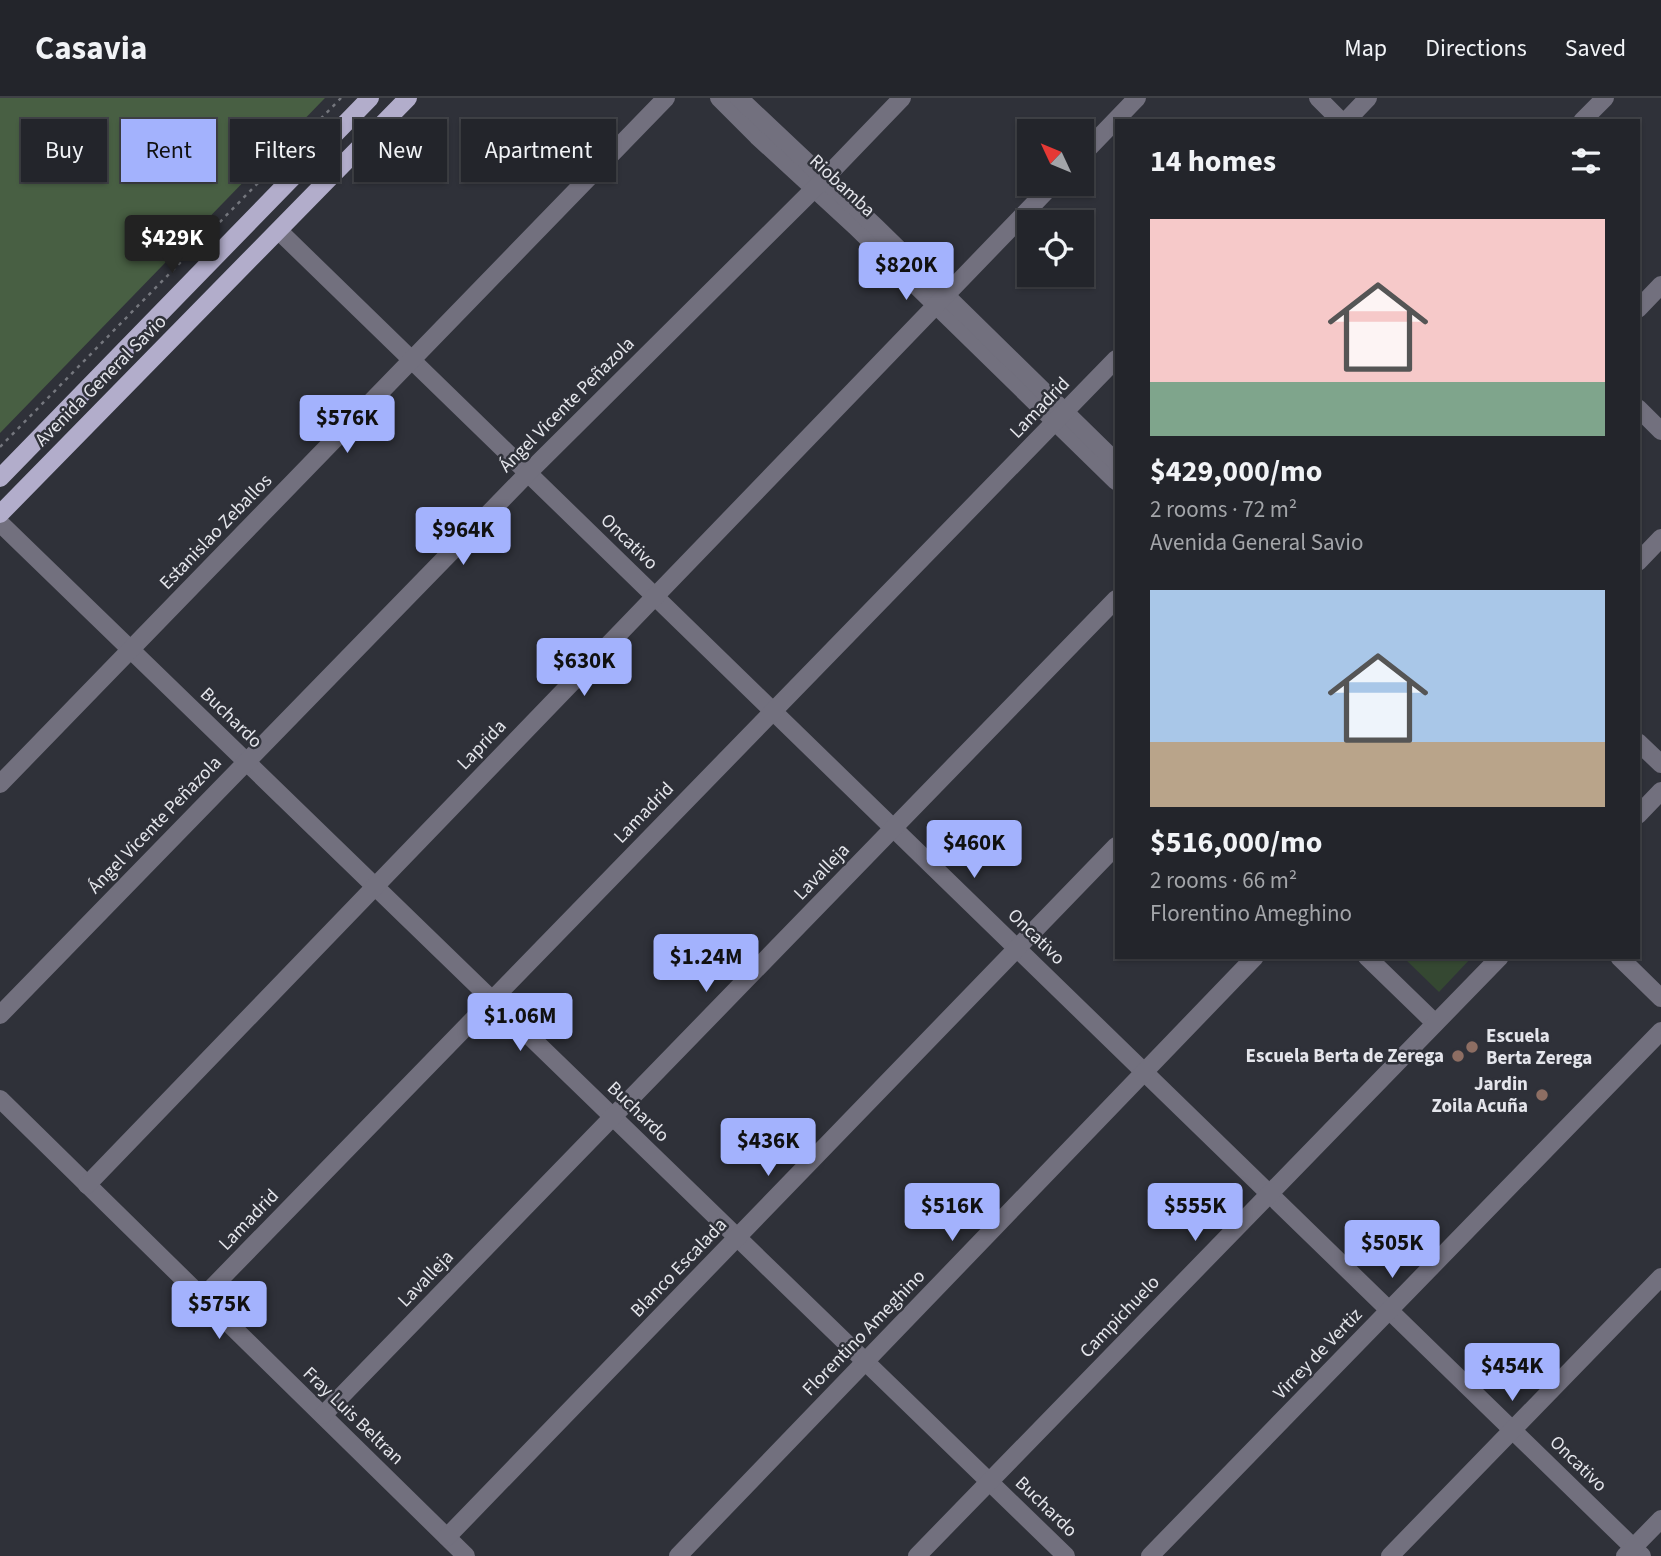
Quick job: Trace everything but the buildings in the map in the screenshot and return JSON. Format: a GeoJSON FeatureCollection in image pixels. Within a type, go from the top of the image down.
{"type":"FeatureCollection","features":[{"type":"Feature","properties":{"kind":"main road","name":"Avenida General Savio"},"geometry":{"type":"LineString","coordinates":[[0,478],[370,98]]}},
{"type":"Feature","properties":{"kind":"main road","name":"Avenida General Savio"},"geometry":{"type":"LineString","coordinates":[[0,514],[408,98]]}},
{"type":"Feature","properties":{"kind":"street","name":"Estanislao Zeballos"},"geometry":{"type":"LineString","coordinates":[[0,784],[666,98]]}},
{"type":"Feature","properties":{"kind":"street","name":"Riobamba"},"geometry":{"type":"LineString","coordinates":[[719,98],[819,184],[1061,417],[1115,461]]}},
{"type":"Feature","properties":{"kind":"street","name":"Riobamba"},"geometry":{"type":"LineString","coordinates":[[739,98],[819,184]]}},
{"type":"Feature","properties":{"kind":"street","name":"Ángel Vicente Peñazola"},"geometry":{"type":"LineString","coordinates":[[0,1014],[528,473],[902,98]]}},
{"type":"Feature","properties":{"kind":"street"},"geometry":{"type":"LineString","coordinates":[[1117,119],[1137,98]]}},
{"type":"Feature","properties":{"kind":"street"},"geometry":{"type":"LineString","coordinates":[[1318,98],[1342,119]]}},
{"type":"Feature","properties":{"kind":"street"},"geometry":{"type":"LineString","coordinates":[[1346,119],[1368,98]]}},
{"type":"Feature","properties":{"kind":"street"},"geometry":{"type":"LineString","coordinates":[[1585,119],[1605,98]]}},
{"type":"Feature","properties":{"kind":"street"},"geometry":{"type":"LineString","coordinates":[[1094,143],[1115,121]]}},
{"type":"Feature","properties":{"kind":"street","name":"Laprida"},"geometry":{"type":"LineString","coordinates":[[87,1185],[1042,196]]}},
{"type":"Feature","properties":{"kind":"street","name":"Oncativo"},"geometry":{"type":"LineString","coordinates":[[279,231],[1513,1430],[1633,1553]]}},
{"type":"Feature","properties":{"kind":"street"},"geometry":{"type":"LineString","coordinates":[[1640,307],[1661,285]]}},
{"type":"Feature","properties":{"kind":"street","name":"Lamadrid"},"geometry":{"type":"LineString","coordinates":[[202,1298],[1115,360]]}},
{"type":"Feature","properties":{"kind":"street"},"geometry":{"type":"LineString","coordinates":[[1640,410],[1661,431]]}},
{"type":"Feature","properties":{"kind":"street","name":"Riobamba"},"geometry":{"type":"LineString","coordinates":[[1061,417],[1115,480]]}},
{"type":"Feature","properties":{"kind":"street","name":"Buchardo"},"geometry":{"type":"LineString","coordinates":[[0,523],[1066,1556]]}},
{"type":"Feature","properties":{"kind":"street"},"geometry":{"type":"LineString","coordinates":[[1640,560],[1661,538]]}},
{"type":"Feature","properties":{"kind":"street","name":"Lavalleja"},"geometry":{"type":"LineString","coordinates":[[323,1415],[1115,600]]}},
{"type":"Feature","properties":{"kind":"street"},"geometry":{"type":"LineString","coordinates":[[1640,744],[1661,764]]}},
{"type":"Feature","properties":{"kind":"street"},"geometry":{"type":"LineString","coordinates":[[1640,813],[1661,791]]}},
{"type":"Feature","properties":{"kind":"street","name":"Blanco Escalada"},"geometry":{"type":"LineString","coordinates":[[447,1537],[1115,847]]}},
{"type":"Feature","properties":{"kind":"street","name":"Florentino Ameghino"},"geometry":{"type":"LineString","coordinates":[[678,1556],[1253,959]]}},
{"type":"Feature","properties":{"kind":"street"},"geometry":{"type":"LineString","coordinates":[[1369,959],[1435,1023]]}},
{"type":"Feature","properties":{"kind":"street","name":"Campichuelo"},"geometry":{"type":"LineString","coordinates":[[917,1556],[1498,959]]}},
{"type":"Feature","properties":{"kind":"street"},"geometry":{"type":"LineString","coordinates":[[1621,959],[1661,998]]}},
{"type":"Feature","properties":{"kind":"street","name":"Virrey de Vertiz"},"geometry":{"type":"LineString","coordinates":[[1150,1556],[1661,1031]]}},
{"type":"Feature","properties":{"kind":"street","name":"Fray Luis Beltran"},"geometry":{"type":"LineString","coordinates":[[0,1099],[466,1556]]}},
{"type":"Feature","properties":{"kind":"street"},"geometry":{"type":"LineString","coordinates":[[1390,1556],[1661,1277]]}},
{"type":"Feature","properties":{"kind":"street"},"geometry":{"type":"LineString","coordinates":[[1633,1553],[1661,1519]]}},
{"type":"Feature","properties":{"kind":"path"},"geometry":{"type":"LineString","coordinates":[[0,447],[341,98]]}},
{"type":"Feature","properties":{"kind":"green space"},"geometry":{"type":"Polygon","coordinates":[[[0,98],[325,98],[305,119],[230,119],[230,182],[244,182],[0,433],[0,98]]]}},
{"type":"Feature","properties":{"kind":"green space"},"geometry":{"type":"Polygon","coordinates":[[[1405,959],[1470,959],[1439,992],[1405,959]]]}},
{"type":"Feature","properties":{"kind":"place","name":"Escuela Berta Zerega"},"geometry":{"type":"Point","coordinates":[1472,1047]}},
{"type":"Feature","properties":{"kind":"place","name":"Escuela Berta de Zerega"},"geometry":{"type":"Point","coordinates":[1458,1056]}},
{"type":"Feature","properties":{"kind":"place","name":"Jardin Zoila Acuña"},"geometry":{"type":"Point","coordinates":[1542,1095]}}]}
